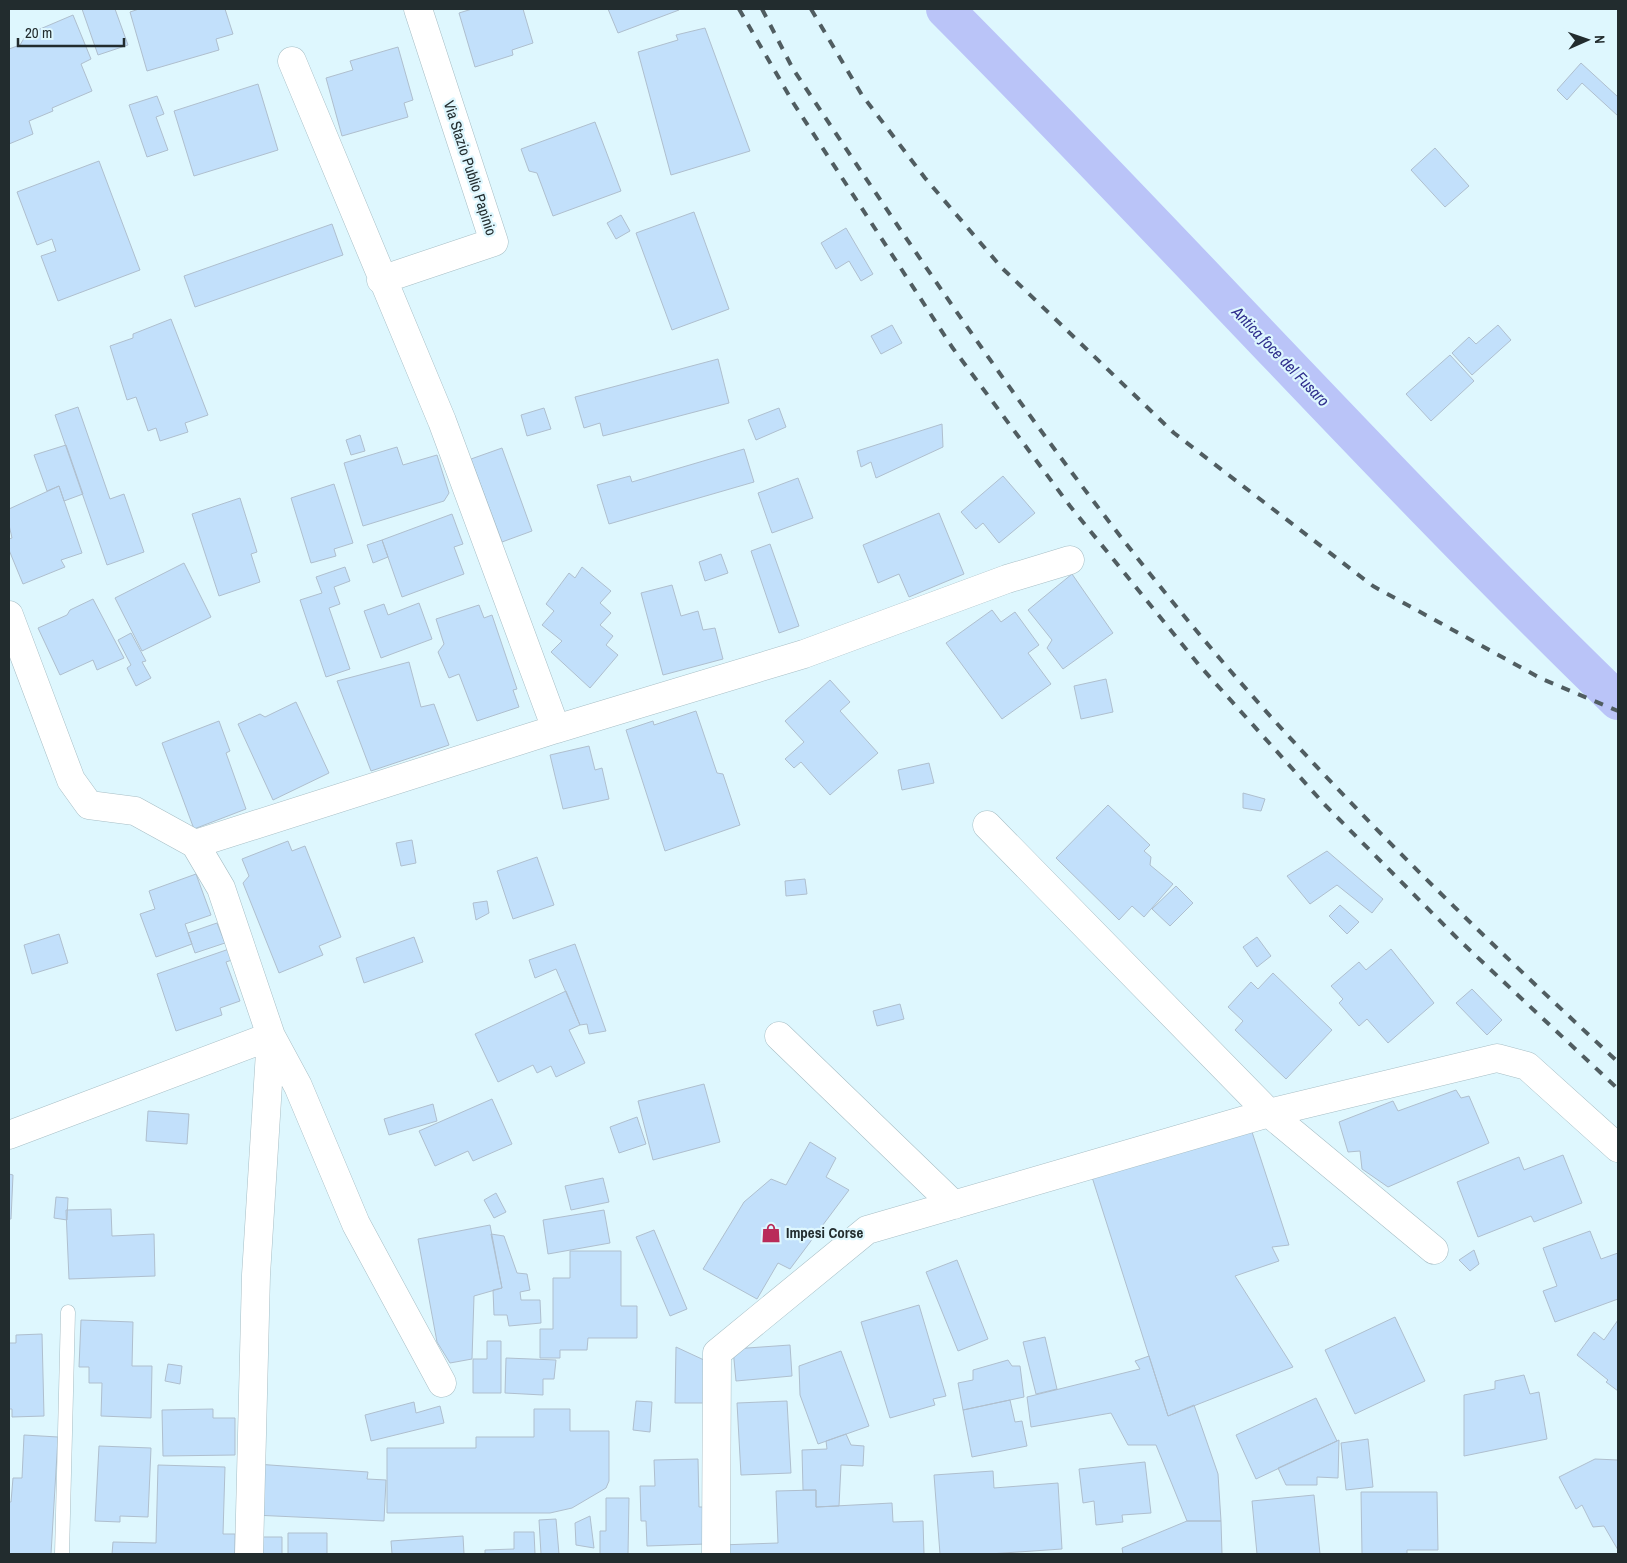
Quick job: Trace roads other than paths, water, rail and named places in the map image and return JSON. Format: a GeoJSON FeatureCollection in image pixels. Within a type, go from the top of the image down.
{"type":"FeatureCollection","features":[{"type":"Feature","properties":{"kind":"street","name":"Via Stazio Publio Papinio"},"geometry":{"type":"LineString","coordinates":[[381,280],[494,242],[418,9]]}},
{"type":"Feature","properties":{"kind":"street"},"geometry":{"type":"LineString","coordinates":[[292,61],[381,280],[442,421],[556,729]]}},
{"type":"Feature","properties":{"kind":"street"},"geometry":{"type":"LineString","coordinates":[[195,844],[556,729],[804,654],[1007,579],[1070,560]]}},
{"type":"Feature","properties":{"kind":"street"},"geometry":{"type":"LineString","coordinates":[[9,615],[71,780],[89,805],[135,811],[195,844],[221,888],[271,1036],[298,1086],[356,1224],[442,1383]]}},
{"type":"Feature","properties":{"kind":"street"},"geometry":{"type":"LineString","coordinates":[[987,825],[1270,1113],[1434,1250]]}},
{"type":"Feature","properties":{"kind":"street"},"geometry":{"type":"LineString","coordinates":[[9,1135],[271,1036]]}},
{"type":"Feature","properties":{"kind":"street"},"geometry":{"type":"LineString","coordinates":[[249,1554],[256,1275],[271,1036]]}},
{"type":"Feature","properties":{"kind":"street"},"geometry":{"type":"LineString","coordinates":[[779,1036],[954,1205]]}},
{"type":"Feature","properties":{"kind":"street"},"geometry":{"type":"LineString","coordinates":[[716,1554],[717,1353],[867,1230],[1270,1113],[1497,1058],[1527,1066],[1618,1148]]}},
{"type":"Feature","properties":{"kind":"lane"},"geometry":{"type":"LineString","coordinates":[[62,1554],[68,1312]]}},
{"type":"Feature","properties":{"kind":"waterway","name":"Antica foce del Fusaro"},"geometry":{"type":"LineString","coordinates":[[945,9],[1030,95],[1363,444],[1618,701]]}},
{"type":"Feature","properties":{"kind":"railway"},"geometry":{"type":"LineString","coordinates":[[739,9],[794,104],[952,347],[1070,506],[1199,665],[1325,805],[1459,940],[1618,1089]]}},
{"type":"Feature","properties":{"kind":"railway"},"geometry":{"type":"LineString","coordinates":[[762,9],[793,69],[944,294],[1049,441],[1158,585],[1263,708],[1361,813],[1462,914],[1618,1062]]}},
{"type":"Feature","properties":{"kind":"railway"},"geometry":{"type":"LineString","coordinates":[[811,9],[862,95],[925,178],[1002,268],[1174,433],[1373,586],[1542,679],[1618,711]]}},
{"type":"Feature","properties":{"kind":"place","name":"Impesi Corse"},"geometry":{"type":"Point","coordinates":[771,1233]}}]}
